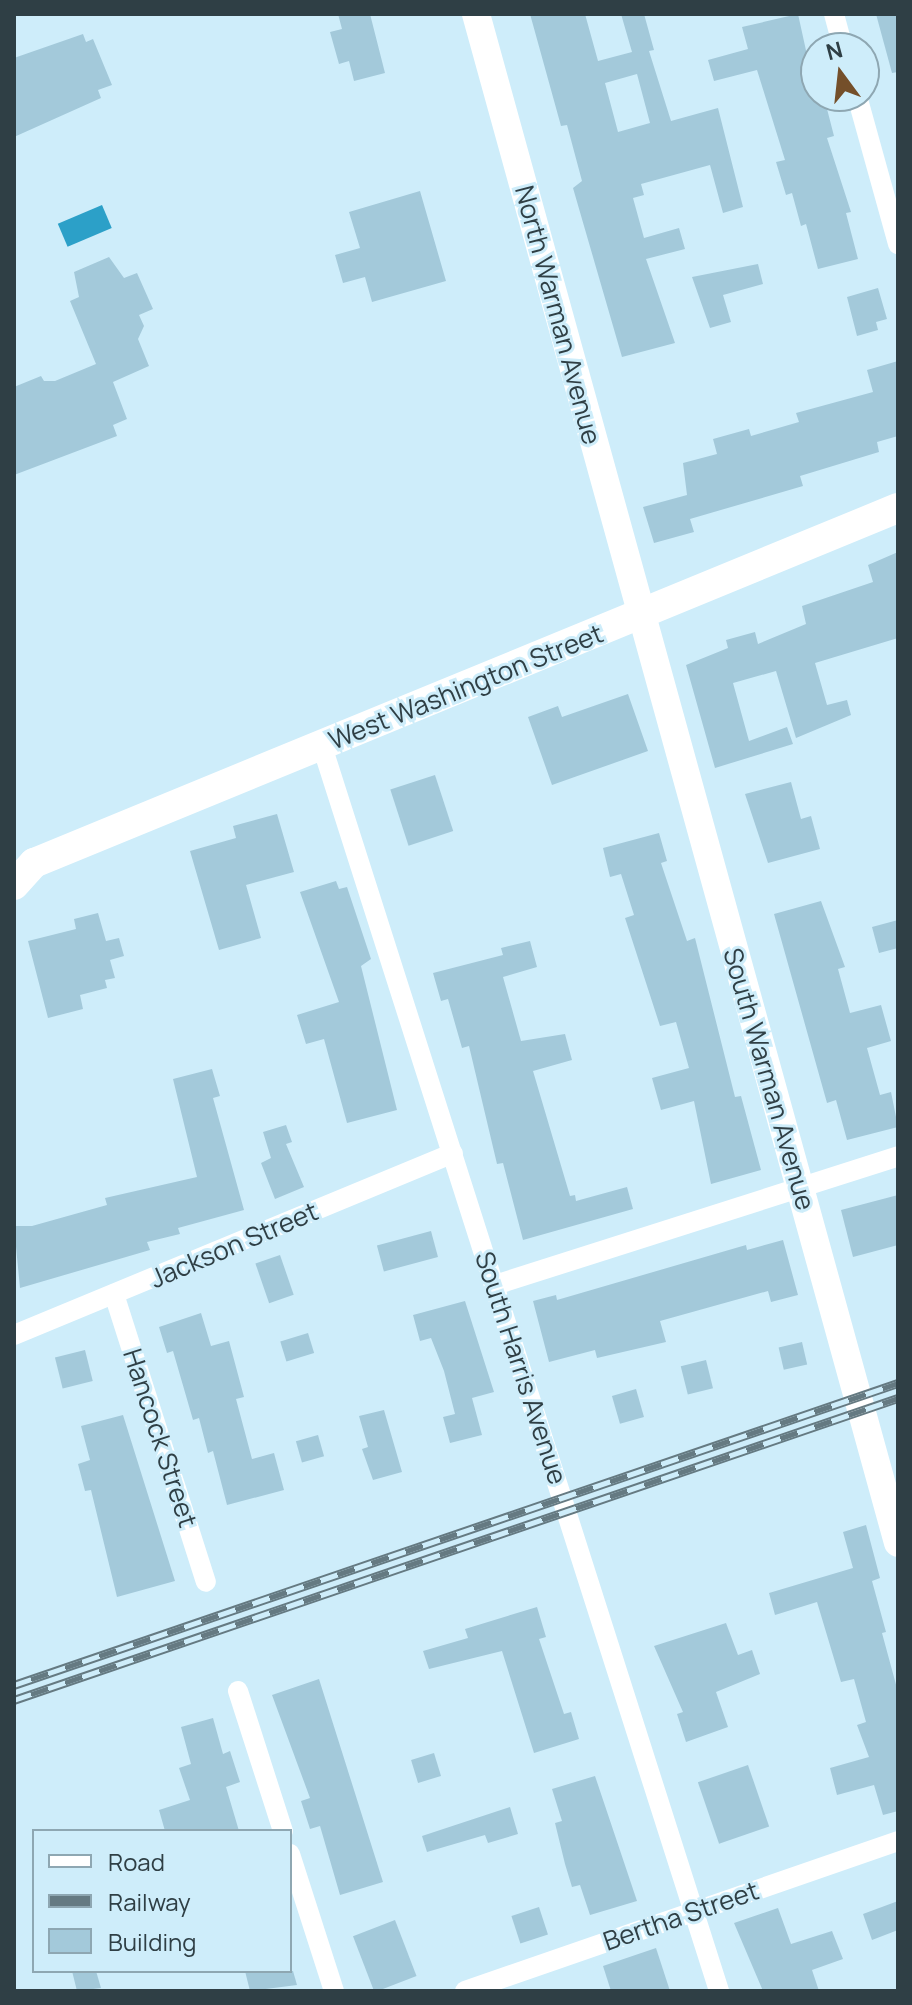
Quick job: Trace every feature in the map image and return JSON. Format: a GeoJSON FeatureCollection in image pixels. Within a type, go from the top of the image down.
{"type":"FeatureCollection","features":[{"type":"Feature","properties":{"kind":"main road","name":"North Warman Avenue"},"geometry":{"type":"LineString","coordinates":[[476,14],[643,615]]}},
{"type":"Feature","properties":{"kind":"main road","name":"West Washington Street"},"geometry":{"type":"LineString","coordinates":[[21,870],[898,508]]}},
{"type":"Feature","properties":{"kind":"main road","name":"South Warman Avenue"},"geometry":{"type":"LineString","coordinates":[[643,615],[898,1543]]}},
{"type":"Feature","properties":{"kind":"street"},"geometry":{"type":"LineString","coordinates":[[861,112],[898,244]]}},
{"type":"Feature","properties":{"kind":"street","name":"South Harris Avenue"},"geometry":{"type":"LineString","coordinates":[[322,746],[719,1991]]}},
{"type":"Feature","properties":{"kind":"street","name":"Jackson Street"},"geometry":{"type":"LineString","coordinates":[[14,1335],[453,1153]]}},
{"type":"Feature","properties":{"kind":"street"},"geometry":{"type":"LineString","coordinates":[[495,1285],[898,1156]]}},
{"type":"Feature","properties":{"kind":"street","name":"Hancock Street"},"geometry":{"type":"LineString","coordinates":[[114,1294],[206,1582]]}},
{"type":"Feature","properties":{"kind":"street"},"geometry":{"type":"LineString","coordinates":[[238,1691],[282,1829]]}},
{"type":"Feature","properties":{"kind":"street","name":"Bertha Street"},"geometry":{"type":"LineString","coordinates":[[465,1991],[898,1841]]}},
{"type":"Feature","properties":{"kind":"street"},"geometry":{"type":"LineString","coordinates":[[292,1860],[334,1991]]}},
{"type":"Feature","properties":{"kind":"water"},"geometry":{"type":"Polygon","coordinates":[[[102,205],[112,228],[68,247],[58,224],[102,205]]]}},
{"type":"Feature","properties":{"kind":"building"},"geometry":{"type":"Polygon","coordinates":[[[338,14],[370,14],[385,73],[354,81],[349,61],[339,64],[330,32],[342,29],[338,14]]]}},
{"type":"Feature","properties":{"kind":"building"},"geometry":{"type":"Polygon","coordinates":[[[530,14],[585,14],[598,61],[632,52],[621,14],[644,14],[654,50],[649,51],[671,121],[718,108],[743,207],[723,213],[710,165],[641,184],[644,195],[633,198],[644,238],[679,228],[685,249],[646,259],[675,343],[622,357],[573,188],[582,181],[567,125],[561,126],[530,14]],[[637,74],[605,83],[618,132],[650,123],[637,74]]]}},
{"type":"Feature","properties":{"kind":"building"},"geometry":{"type":"Polygon","coordinates":[[[798,14],[802,32],[800,112],[828,112],[834,136],[827,138],[851,212],[846,213],[858,259],[818,269],[806,224],[801,226],[792,193],[786,195],[776,162],[785,160],[757,70],[714,81],[708,60],[748,49],[742,27],[798,14]]]}},
{"type":"Feature","properties":{"kind":"building"},"geometry":{"type":"Polygon","coordinates":[[[876,14],[898,14],[898,72],[892,73],[876,14]]]}},
{"type":"Feature","properties":{"kind":"building"},"geometry":{"type":"Polygon","coordinates":[[[83,34],[86,42],[93,39],[112,85],[98,90],[101,98],[14,137],[14,58],[83,34]]]}},
{"type":"Feature","properties":{"kind":"building"},"geometry":{"type":"Polygon","coordinates":[[[420,191],[446,281],[372,302],[365,277],[343,283],[335,255],[360,248],[349,212],[420,191]]]}},
{"type":"Feature","properties":{"kind":"building"},"geometry":{"type":"Polygon","coordinates":[[[109,257],[124,278],[137,273],[153,309],[139,315],[144,326],[138,339],[149,366],[113,382],[127,419],[113,425],[117,436],[14,475],[14,387],[41,376],[44,381],[55,381],[96,364],[70,301],[79,297],[74,272],[109,257]]]}},
{"type":"Feature","properties":{"kind":"building"},"geometry":{"type":"Polygon","coordinates":[[[758,264],[763,284],[723,295],[731,322],[710,328],[692,277],[758,264]]]}},
{"type":"Feature","properties":{"kind":"building"},"geometry":{"type":"Polygon","coordinates":[[[878,288],[887,319],[876,322],[878,330],[857,336],[847,297],[878,288]]]}},
{"type":"Feature","properties":{"kind":"building"},"geometry":{"type":"Polygon","coordinates":[[[898,361],[898,436],[877,442],[879,452],[800,476],[803,486],[690,519],[694,532],[654,543],[643,507],[687,495],[683,463],[717,454],[713,439],[749,429],[751,436],[799,422],[796,413],[873,392],[867,370],[898,361]]]}},
{"type":"Feature","properties":{"kind":"building"},"geometry":{"type":"Polygon","coordinates":[[[898,552],[898,638],[815,663],[827,705],[847,700],[851,715],[796,738],[776,671],[733,683],[749,741],[787,727],[793,744],[715,768],[686,665],[728,648],[726,640],[755,632],[758,644],[806,624],[802,606],[873,582],[868,565],[898,552]]]}},
{"type":"Feature","properties":{"kind":"building"},"geometry":{"type":"Polygon","coordinates":[[[628,694],[648,751],[552,785],[528,717],[558,706],[562,717],[628,694]]]}},
{"type":"Feature","properties":{"kind":"building"},"geometry":{"type":"Polygon","coordinates":[[[435,775],[453,831],[409,846],[390,790],[435,775]]]}},
{"type":"Feature","properties":{"kind":"building"},"geometry":{"type":"Polygon","coordinates":[[[791,782],[801,819],[811,816],[820,849],[768,863],[745,794],[791,782]]]}},
{"type":"Feature","properties":{"kind":"building"},"geometry":{"type":"Polygon","coordinates":[[[277,814],[294,872],[246,885],[261,938],[219,950],[190,851],[236,838],[233,826],[277,814]]]}},
{"type":"Feature","properties":{"kind":"building"},"geometry":{"type":"Polygon","coordinates":[[[659,833],[667,861],[661,863],[687,941],[695,938],[735,1097],[741,1096],[761,1170],[711,1184],[694,1101],[661,1110],[652,1078],[689,1068],[676,1022],[660,1026],[625,918],[634,915],[621,874],[610,877],[603,848],[659,833]]]}},
{"type":"Feature","properties":{"kind":"building"},"geometry":{"type":"Polygon","coordinates":[[[336,881],[339,889],[347,887],[371,959],[361,966],[397,1110],[347,1123],[324,1039],[306,1044],[297,1015],[339,1002],[300,892],[336,881]]]}},
{"type":"Feature","properties":{"kind":"building"},"geometry":{"type":"Polygon","coordinates":[[[821,901],[845,967],[838,969],[850,1013],[881,1005],[891,1041],[867,1048],[880,1095],[891,1092],[898,1127],[847,1140],[836,1100],[827,1103],[774,914],[821,901]]]}},
{"type":"Feature","properties":{"kind":"building"},"geometry":{"type":"Polygon","coordinates":[[[98,913],[106,941],[119,938],[124,956],[110,960],[115,978],[105,980],[107,988],[80,995],[83,1009],[48,1018],[28,941],[76,929],[74,919],[98,913]]]}},
{"type":"Feature","properties":{"kind":"building"},"geometry":{"type":"Polygon","coordinates":[[[898,920],[898,948],[879,953],[872,927],[898,920]]]}},
{"type":"Feature","properties":{"kind":"building"},"geometry":{"type":"Polygon","coordinates":[[[530,941],[537,967],[503,977],[521,1041],[565,1034],[572,1060],[533,1071],[570,1196],[575,1195],[576,1201],[627,1187],[633,1209],[523,1240],[503,1163],[497,1164],[469,1046],[462,1048],[448,999],[441,1001],[433,973],[503,955],[501,948],[530,941]]]}},
{"type":"Feature","properties":{"kind":"building"},"geometry":{"type":"Polygon","coordinates":[[[212,1069],[220,1096],[213,1098],[244,1210],[178,1228],[180,1234],[147,1242],[150,1250],[20,1288],[14,1226],[32,1226],[107,1205],[105,1198],[197,1177],[173,1079],[212,1069]]]}},
{"type":"Feature","properties":{"kind":"building"},"geometry":{"type":"Polygon","coordinates":[[[286,1125],[292,1142],[286,1144],[304,1187],[275,1199],[261,1163],[271,1158],[263,1132],[286,1125]]]}},
{"type":"Feature","properties":{"kind":"building"},"geometry":{"type":"Polygon","coordinates":[[[898,1195],[898,1245],[853,1257],[841,1210],[898,1195]]]}},
{"type":"Feature","properties":{"kind":"building"},"geometry":{"type":"Polygon","coordinates":[[[431,1231],[438,1257],[384,1272],[377,1245],[431,1231]]]}},
{"type":"Feature","properties":{"kind":"building"},"geometry":{"type":"Polygon","coordinates":[[[783,1240],[798,1295],[771,1302],[768,1291],[660,1321],[666,1342],[597,1358],[595,1350],[549,1362],[533,1301],[556,1295],[557,1300],[746,1245],[747,1250],[783,1240]]]}},
{"type":"Feature","properties":{"kind":"building"},"geometry":{"type":"Polygon","coordinates":[[[280,1255],[294,1295],[269,1303],[255,1263],[280,1255]]]}},
{"type":"Feature","properties":{"kind":"building"},"geometry":{"type":"Polygon","coordinates":[[[465,1301],[494,1392],[472,1398],[482,1435],[450,1443],[443,1417],[455,1414],[444,1371],[431,1338],[420,1341],[413,1315],[465,1301]]]}},
{"type":"Feature","properties":{"kind":"building"},"geometry":{"type":"Polygon","coordinates":[[[201,1313],[211,1346],[229,1341],[244,1397],[236,1399],[252,1459],[274,1453],[284,1490],[227,1505],[213,1451],[208,1453],[199,1418],[193,1420],[173,1351],[167,1353],[159,1327],[201,1313]]]}},
{"type":"Feature","properties":{"kind":"building"},"geometry":{"type":"Polygon","coordinates":[[[308,1333],[314,1353],[286,1362],[280,1341],[308,1333]]]}},
{"type":"Feature","properties":{"kind":"building"},"geometry":{"type":"Polygon","coordinates":[[[802,1342],[807,1364],[784,1370],[779,1347],[802,1342]]]}},
{"type":"Feature","properties":{"kind":"building"},"geometry":{"type":"Polygon","coordinates":[[[85,1350],[93,1381],[63,1389],[55,1357],[85,1350]]]}},
{"type":"Feature","properties":{"kind":"building"},"geometry":{"type":"Polygon","coordinates":[[[706,1360],[713,1388],[688,1394],[681,1366],[706,1360]]]}},
{"type":"Feature","properties":{"kind":"building"},"geometry":{"type":"Polygon","coordinates":[[[636,1389],[644,1417],[620,1424],[612,1396],[636,1389]]]}},
{"type":"Feature","properties":{"kind":"building"},"geometry":{"type":"Polygon","coordinates":[[[384,1410],[402,1472],[373,1480],[362,1449],[368,1447],[359,1416],[384,1410]]]}},
{"type":"Feature","properties":{"kind":"building"},"geometry":{"type":"Polygon","coordinates":[[[123,1415],[175,1581],[117,1597],[91,1490],[85,1491],[78,1464],[90,1460],[81,1426],[123,1415]]]}},
{"type":"Feature","properties":{"kind":"building"},"geometry":{"type":"Polygon","coordinates":[[[318,1435],[324,1456],[302,1462],[296,1441],[318,1435]]]}},
{"type":"Feature","properties":{"kind":"building"},"geometry":{"type":"Polygon","coordinates":[[[866,1525],[880,1578],[872,1581],[898,1692],[898,1811],[883,1815],[874,1785],[837,1795],[830,1768],[869,1757],[857,1725],[866,1722],[854,1679],[841,1682],[817,1602],[775,1615],[769,1593],[853,1568],[843,1532],[866,1525]]]}},
{"type":"Feature","properties":{"kind":"building"},"geometry":{"type":"Polygon","coordinates":[[[537,1607],[546,1637],[539,1639],[564,1714],[571,1712],[579,1739],[534,1753],[502,1651],[429,1669],[423,1651],[468,1638],[465,1629],[537,1607]]]}},
{"type":"Feature","properties":{"kind":"building"},"geometry":{"type":"Polygon","coordinates":[[[726,1623],[738,1655],[752,1650],[760,1674],[716,1692],[728,1727],[686,1742],[677,1714],[683,1712],[654,1646],[726,1623]]]}},
{"type":"Feature","properties":{"kind":"building"},"geometry":{"type":"Polygon","coordinates":[[[319,1679],[383,1882],[340,1895],[320,1826],[310,1829],[301,1801],[310,1798],[272,1695],[319,1679]]]}},
{"type":"Feature","properties":{"kind":"building"},"geometry":{"type":"Polygon","coordinates":[[[213,1718],[223,1754],[230,1751],[240,1782],[226,1787],[238,1829],[164,1829],[159,1810],[190,1800],[179,1768],[191,1764],[181,1727],[213,1718]]]}},
{"type":"Feature","properties":{"kind":"building"},"geometry":{"type":"Polygon","coordinates":[[[434,1753],[441,1776],[418,1783],[411,1760],[434,1753]]]}},
{"type":"Feature","properties":{"kind":"building"},"geometry":{"type":"Polygon","coordinates":[[[748,1765],[769,1826],[719,1844],[698,1782],[748,1765]]]}},
{"type":"Feature","properties":{"kind":"building"},"geometry":{"type":"Polygon","coordinates":[[[595,1776],[637,1901],[590,1915],[580,1885],[572,1887],[565,1864],[555,1823],[562,1821],[552,1789],[595,1776]]]}},
{"type":"Feature","properties":{"kind":"building"},"geometry":{"type":"Polygon","coordinates":[[[510,1807],[518,1834],[488,1843],[485,1835],[427,1852],[422,1836],[510,1807]]]}},
{"type":"Feature","properties":{"kind":"building"},"geometry":{"type":"Polygon","coordinates":[[[898,1901],[898,1930],[872,1940],[863,1914],[898,1901]]]}},
{"type":"Feature","properties":{"kind":"building"},"geometry":{"type":"Polygon","coordinates":[[[539,1907],[548,1935],[520,1944],[511,1916],[539,1907]]]}},
{"type":"Feature","properties":{"kind":"building"},"geometry":{"type":"Polygon","coordinates":[[[778,1908],[791,1944],[832,1931],[843,1959],[812,1970],[819,1991],[763,1991],[734,1923],[778,1908]]]}},
{"type":"Feature","properties":{"kind":"building"},"geometry":{"type":"Polygon","coordinates":[[[395,1920],[417,1976],[374,1991],[353,1936],[395,1920]]]}},
{"type":"Feature","properties":{"kind":"building"},"geometry":{"type":"Polygon","coordinates":[[[656,1948],[670,1991],[611,1991],[603,1966],[656,1948]]]}},
{"type":"Feature","properties":{"kind":"building"},"geometry":{"type":"Polygon","coordinates":[[[293,1971],[297,1985],[250,1991],[246,1973],[293,1971]]]}},
{"type":"Feature","properties":{"kind":"building"},"geometry":{"type":"Polygon","coordinates":[[[72,1973],[97,1973],[101,1988],[77,1991],[72,1973]]]}},
{"type":"Feature","properties":{"kind":"railway"},"geometry":{"type":"LineString","coordinates":[[14,1685],[898,1383]]}},
{"type":"Feature","properties":{"kind":"railway"},"geometry":{"type":"LineString","coordinates":[[14,1700],[898,1398]]}}]}
